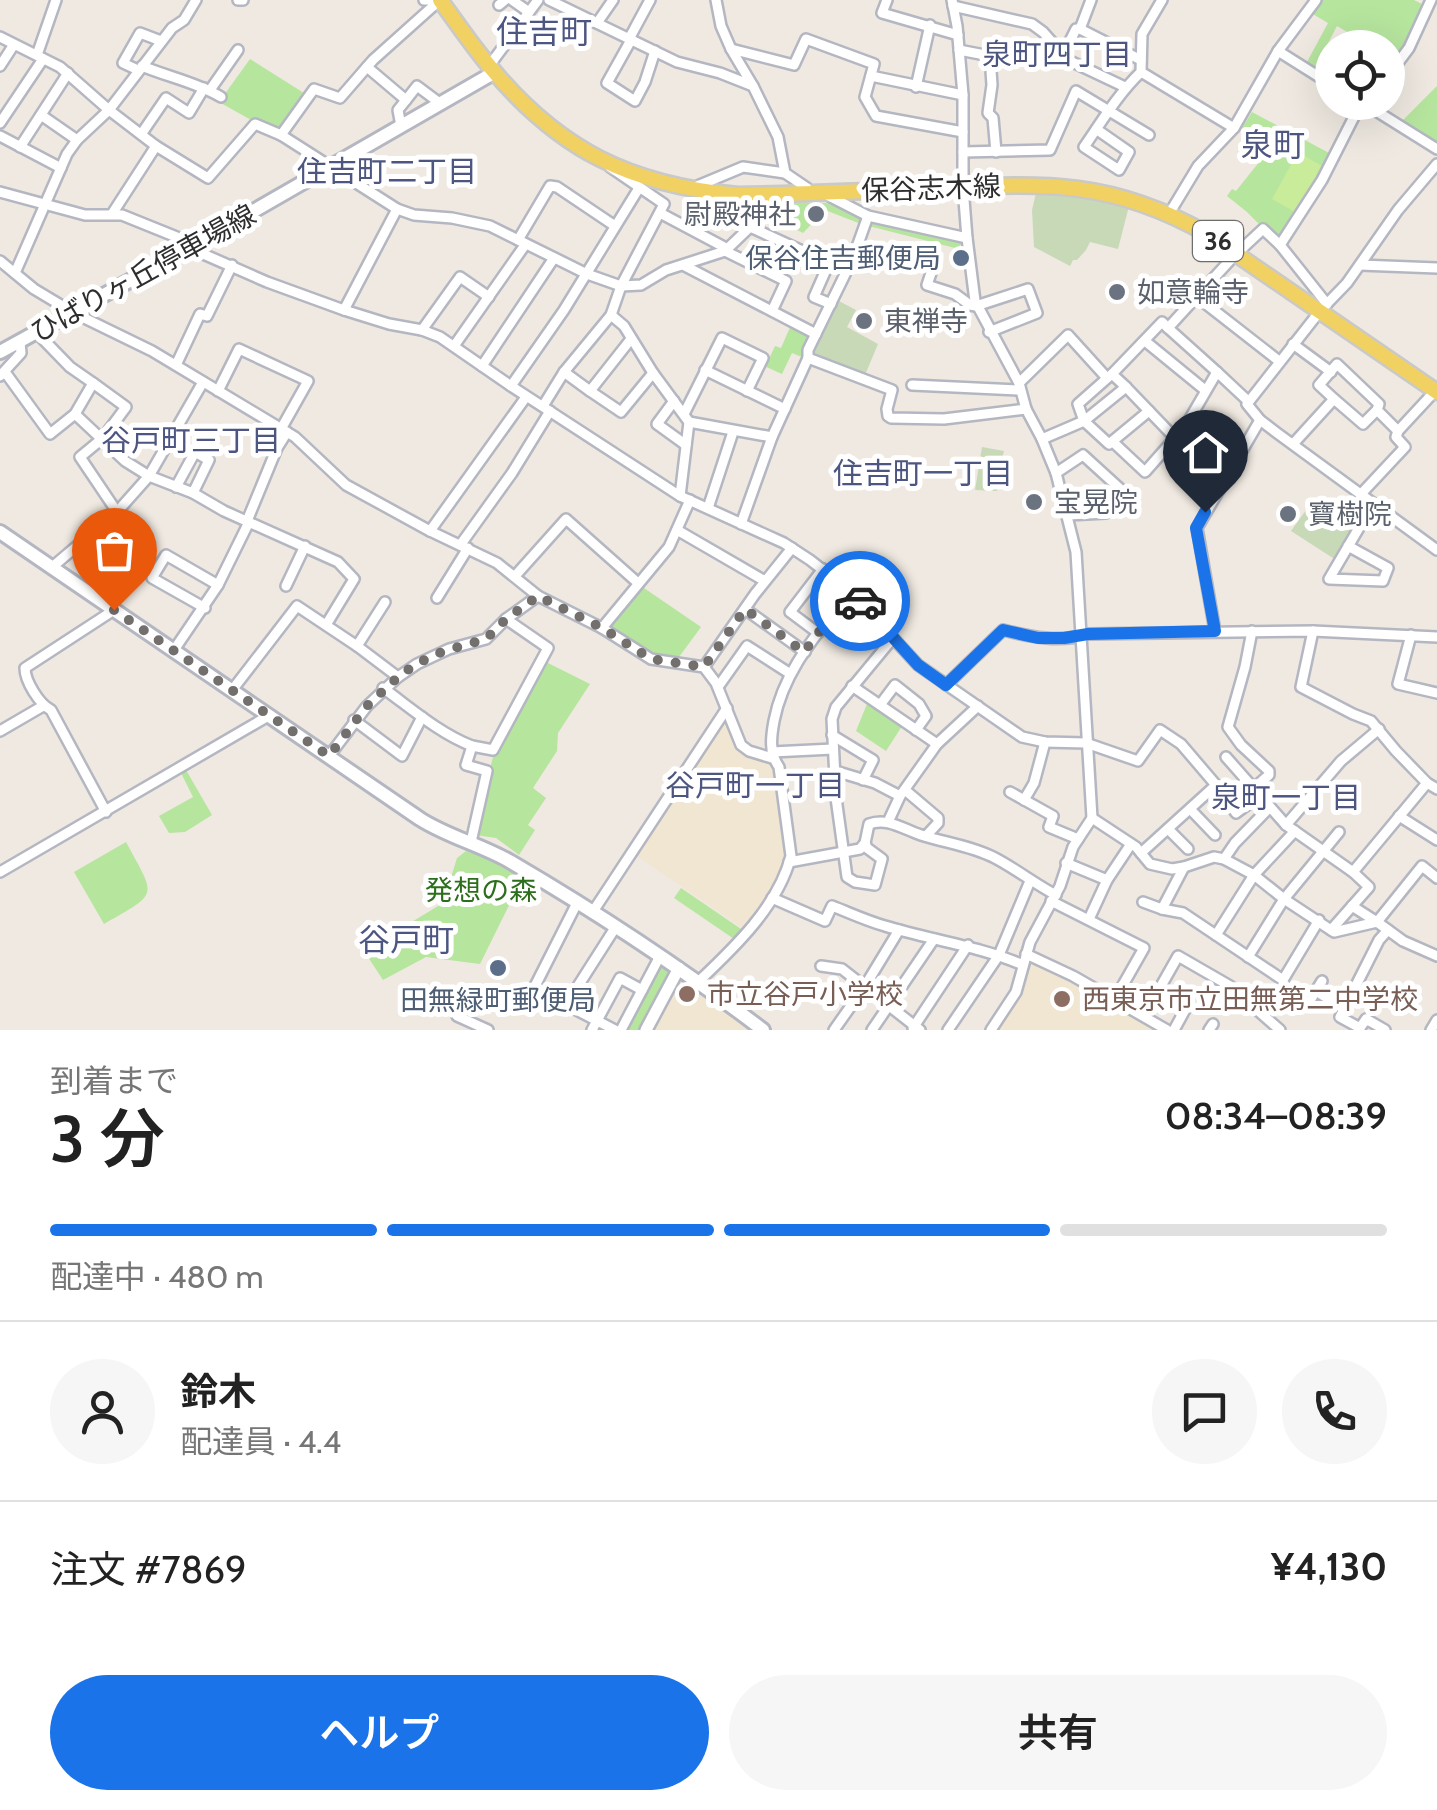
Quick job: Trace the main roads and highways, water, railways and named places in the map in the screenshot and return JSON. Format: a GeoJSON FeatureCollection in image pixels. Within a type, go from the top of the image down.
{"type":"FeatureCollection","features":[{"type":"Feature","properties":{"kind":"main road","name":"保谷志木線"},"geometry":{"type":"LineString","coordinates":[[446,2],[492,69],[542,121],[598,158],[639,176],[688,190],[738,195],[1040,184],[1078,187],[1128,198],[1208,234],[1323,308],[1436,391]]}},
{"type":"Feature","properties":{"kind":"main road","name":"ひばりヶ丘停車場線"},"geometry":{"type":"LineString","coordinates":[[0,352],[333,166],[492,69]]}},
{"type":"Feature","properties":{"kind":"main road"},"geometry":{"type":"LineString","coordinates":[[3,539],[174,650],[429,825],[510,862],[699,981],[763,1030]]}},
{"type":"Feature","properties":{"kind":"place","name":"尉殿神社"},"geometry":{"type":"Point","coordinates":[816,214]}},
{"type":"Feature","properties":{"kind":"place","name":"保谷住吉郵便局"},"geometry":{"type":"Point","coordinates":[961,258]}},
{"type":"Feature","properties":{"kind":"place","name":"如意輪寺"},"geometry":{"type":"Point","coordinates":[1117,292]}},
{"type":"Feature","properties":{"kind":"place","name":"東禅寺"},"geometry":{"type":"Point","coordinates":[864,321]}},
{"type":"Feature","properties":{"kind":"place","name":"宝晃院"},"geometry":{"type":"Point","coordinates":[1034,502]}},
{"type":"Feature","properties":{"kind":"place","name":"寶樹院"},"geometry":{"type":"Point","coordinates":[1288,514]}},
{"type":"Feature","properties":{"kind":"place","name":"田無緑町郵便局"},"geometry":{"type":"Point","coordinates":[498,968]}},
{"type":"Feature","properties":{"kind":"place","name":"市立谷戸小学校"},"geometry":{"type":"Point","coordinates":[687,994]}},
{"type":"Feature","properties":{"kind":"place","name":"西東京市立田無第二中学校"},"geometry":{"type":"Point","coordinates":[1062,999]}},
{"type":"Feature","properties":{"kind":"district","name":"住吉町"},"geometry":{"type":"Point","coordinates":[544,31]}},
{"type":"Feature","properties":{"kind":"district","name":"泉町四丁目"},"geometry":{"type":"Point","coordinates":[1057,54]}},
{"type":"Feature","properties":{"kind":"district","name":"泉町"},"geometry":{"type":"Point","coordinates":[1273,144]}},
{"type":"Feature","properties":{"kind":"district","name":"住吉町二丁目"},"geometry":{"type":"Point","coordinates":[387,171]}},
{"type":"Feature","properties":{"kind":"district","name":"谷戸町三丁目"},"geometry":{"type":"Point","coordinates":[191,440]}},
{"type":"Feature","properties":{"kind":"district","name":"住吉町一丁目"},"geometry":{"type":"Point","coordinates":[923,473]}},
{"type":"Feature","properties":{"kind":"district","name":"谷戸町一丁目"},"geometry":{"type":"Point","coordinates":[755,785]}},
{"type":"Feature","properties":{"kind":"district","name":"泉町一丁目"},"geometry":{"type":"Point","coordinates":[1286,797]}},
{"type":"Feature","properties":{"kind":"district","name":"谷戸町"},"geometry":{"type":"Point","coordinates":[406,939]}},
{"type":"Feature","properties":{"kind":"park label","name":"発想の森"},"geometry":{"type":"Point","coordinates":[481,890]}}]}
